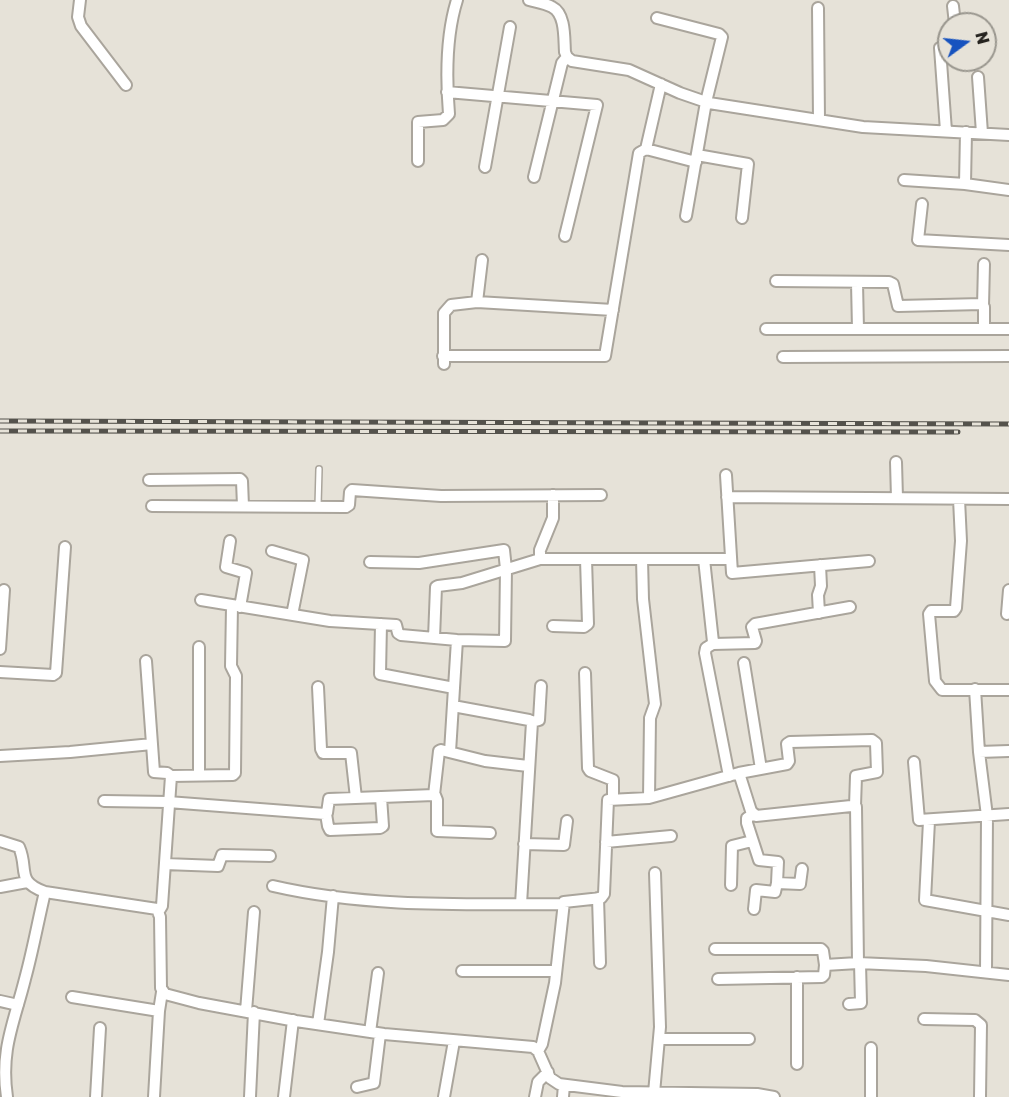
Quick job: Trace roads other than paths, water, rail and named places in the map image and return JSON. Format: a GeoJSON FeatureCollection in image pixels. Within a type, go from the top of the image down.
{"type":"FeatureCollection","features":[{"type":"Feature","properties":{"kind":"street"},"geometry":{"type":"LineString","coordinates":[[80,0],[78,17],[81,26],[126,85]]}},
{"type":"Feature","properties":{"kind":"street"},"geometry":{"type":"LineString","coordinates":[[418,161],[417,123],[446,118],[449,114],[447,92],[449,46],[457,0]]}},
{"type":"Feature","properties":{"kind":"street"},"geometry":{"type":"LineString","coordinates":[[528,0],[551,6],[557,10],[561,19],[567,57],[572,62],[629,70],[706,102],[863,127],[1009,135]]}},
{"type":"Feature","properties":{"kind":"street"},"geometry":{"type":"LineString","coordinates":[[953,6],[954,12]]}},
{"type":"Feature","properties":{"kind":"street"},"geometry":{"type":"LineString","coordinates":[[818,8],[819,120]]}},
{"type":"Feature","properties":{"kind":"street"},"geometry":{"type":"LineString","coordinates":[[657,18],[719,34],[722,37],[706,102],[686,216]]}},
{"type":"Feature","properties":{"kind":"street"},"geometry":{"type":"LineString","coordinates":[[485,167],[510,27]]}},
{"type":"Feature","properties":{"kind":"street"},"geometry":{"type":"LineString","coordinates":[[534,177],[562,63],[567,57]]}},
{"type":"Feature","properties":{"kind":"street"},"geometry":{"type":"LineString","coordinates":[[942,72],[946,131]]}},
{"type":"Feature","properties":{"kind":"street"},"geometry":{"type":"LineString","coordinates":[[978,77],[982,133]]}},
{"type":"Feature","properties":{"kind":"street"},"geometry":{"type":"LineString","coordinates":[[646,149],[661,84]]}},
{"type":"Feature","properties":{"kind":"street"},"geometry":{"type":"LineString","coordinates":[[447,92],[595,104],[598,107],[565,236]]}},
{"type":"Feature","properties":{"kind":"street"},"geometry":{"type":"LineString","coordinates":[[965,184],[966,132]]}},
{"type":"Feature","properties":{"kind":"street"},"geometry":{"type":"LineString","coordinates":[[613,310],[477,302],[459,303],[447,308],[444,313],[444,360],[603,357],[606,355],[639,153],[646,149],[748,164],[742,218]]}},
{"type":"Feature","properties":{"kind":"street"},"geometry":{"type":"LineString","coordinates":[[904,180],[965,184],[1009,190]]}},
{"type":"Feature","properties":{"kind":"street"},"geometry":{"type":"LineString","coordinates":[[922,204],[918,240],[1009,245]]}},
{"type":"Feature","properties":{"kind":"street"},"geometry":{"type":"LineString","coordinates":[[477,302],[482,260]]}},
{"type":"Feature","properties":{"kind":"street"},"geometry":{"type":"LineString","coordinates":[[984,264],[984,329]]}},
{"type":"Feature","properties":{"kind":"street"},"geometry":{"type":"LineString","coordinates":[[776,281],[891,283],[898,306],[979,304],[983,306]]}},
{"type":"Feature","properties":{"kind":"street"},"geometry":{"type":"LineString","coordinates":[[857,283],[858,329]]}},
{"type":"Feature","properties":{"kind":"street"},"geometry":{"type":"LineString","coordinates":[[766,329],[1009,329]]}},
{"type":"Feature","properties":{"kind":"street"},"geometry":{"type":"LineString","coordinates":[[783,357],[1009,356]]}},
{"type":"Feature","properties":{"kind":"street"},"geometry":{"type":"LineString","coordinates":[[896,462],[897,498]]}},
{"type":"Feature","properties":{"kind":"street"},"geometry":{"type":"LineString","coordinates":[[726,474],[731,572],[869,561]]}},
{"type":"Feature","properties":{"kind":"street"},"geometry":{"type":"LineString","coordinates":[[149,480],[240,479],[243,506]]}},
{"type":"Feature","properties":{"kind":"street"},"geometry":{"type":"LineString","coordinates":[[152,506],[348,506],[352,490],[441,496],[600,495]]}},
{"type":"Feature","properties":{"kind":"street"},"geometry":{"type":"LineString","coordinates":[[540,559],[540,550],[553,518],[553,495]]}},
{"type":"Feature","properties":{"kind":"street"},"geometry":{"type":"LineString","coordinates":[[727,497],[1009,498]]}},
{"type":"Feature","properties":{"kind":"street"},"geometry":{"type":"LineString","coordinates":[[959,499],[961,541],[956,608],[954,611],[929,613],[930,646],[935,681],[940,688],[1009,690]]}},
{"type":"Feature","properties":{"kind":"street"},"geometry":{"type":"LineString","coordinates":[[146,661],[153,772],[167,773],[171,776],[233,775],[235,773],[236,676],[231,666],[236,606],[246,572],[226,567],[230,541]]}},
{"type":"Feature","properties":{"kind":"street"},"geometry":{"type":"LineString","coordinates":[[0,672],[53,675],[56,673],[65,547]]}},
{"type":"Feature","properties":{"kind":"street"},"geometry":{"type":"LineString","coordinates":[[201,600],[330,621],[396,625],[401,636],[505,641],[506,569],[505,551],[502,549],[419,563],[370,562]]}},
{"type":"Feature","properties":{"kind":"street"},"geometry":{"type":"LineString","coordinates":[[272,552],[303,560],[292,615]]}},
{"type":"Feature","properties":{"kind":"street"},"geometry":{"type":"LineString","coordinates":[[434,638],[436,586],[462,583],[540,559],[730,559]]}},
{"type":"Feature","properties":{"kind":"street"},"geometry":{"type":"LineString","coordinates":[[553,626],[584,627],[588,624],[586,559]]}},
{"type":"Feature","properties":{"kind":"street"},"geometry":{"type":"LineString","coordinates":[[704,559],[712,644]]}},
{"type":"Feature","properties":{"kind":"street"},"geometry":{"type":"LineString","coordinates":[[642,560],[643,599],[655,704],[650,718],[650,798]]}},
{"type":"Feature","properties":{"kind":"street"},"geometry":{"type":"LineString","coordinates":[[819,613],[820,565]]}},
{"type":"Feature","properties":{"kind":"street"},"geometry":{"type":"LineString","coordinates":[[0,649],[4,590]]}},
{"type":"Feature","properties":{"kind":"street"},"geometry":{"type":"LineString","coordinates":[[1007,614],[1009,590]]}},
{"type":"Feature","properties":{"kind":"street"},"geometry":{"type":"LineString","coordinates":[[850,607],[755,624],[752,627],[755,643],[712,644],[706,648],[705,653],[734,774],[754,814],[759,816],[855,806]]}},
{"type":"Feature","properties":{"kind":"street"},"geometry":{"type":"LineString","coordinates":[[381,624],[379,673],[454,688]]}},
{"type":"Feature","properties":{"kind":"street"},"geometry":{"type":"LineString","coordinates":[[450,752],[457,640]]}},
{"type":"Feature","properties":{"kind":"street"},"geometry":{"type":"LineString","coordinates":[[199,775],[200,647]]}},
{"type":"Feature","properties":{"kind":"street"},"geometry":{"type":"LineString","coordinates":[[744,663],[761,769]]}},
{"type":"Feature","properties":{"kind":"street"},"geometry":{"type":"LineString","coordinates":[[585,673],[588,768],[590,771],[613,780],[614,799]]}},
{"type":"Feature","properties":{"kind":"street"},"geometry":{"type":"LineString","coordinates":[[453,706],[532,722],[539,720],[541,686]]}},
{"type":"Feature","properties":{"kind":"street"},"geometry":{"type":"LineString","coordinates":[[318,687],[321,749],[323,753],[351,753],[356,798]]}},
{"type":"Feature","properties":{"kind":"street"},"geometry":{"type":"LineString","coordinates":[[975,689],[979,752],[987,816],[986,972]]}},
{"type":"Feature","properties":{"kind":"street"},"geometry":{"type":"LineString","coordinates":[[521,904],[532,722]]}},
{"type":"Feature","properties":{"kind":"street"},"geometry":{"type":"LineString","coordinates":[[273,886],[305,893],[380,903],[563,904],[566,901],[598,898],[604,894],[607,802],[610,799],[650,798],[734,774],[788,763],[787,744],[790,742],[875,741],[877,772],[856,776],[861,1003],[849,1005]]}},
{"type":"Feature","properties":{"kind":"street"},"geometry":{"type":"LineString","coordinates":[[0,756],[152,744]]}},
{"type":"Feature","properties":{"kind":"street"},"geometry":{"type":"LineString","coordinates":[[490,833],[437,831],[435,795],[439,751],[528,766]]}},
{"type":"Feature","properties":{"kind":"street"},"geometry":{"type":"LineString","coordinates":[[979,752],[1009,751]]}},
{"type":"Feature","properties":{"kind":"street"},"geometry":{"type":"LineString","coordinates":[[914,762],[921,821],[1009,814]]}},
{"type":"Feature","properties":{"kind":"street"},"geometry":{"type":"LineString","coordinates":[[154,1097],[162,992],[159,911],[162,906],[171,776]]}},
{"type":"Feature","properties":{"kind":"street"},"geometry":{"type":"LineString","coordinates":[[381,797],[383,826],[380,828],[330,830],[327,814],[328,799],[356,798],[381,797],[435,795]]}},
{"type":"Feature","properties":{"kind":"street"},"geometry":{"type":"LineString","coordinates":[[104,801],[168,802],[327,814]]}},
{"type":"Feature","properties":{"kind":"street"},"geometry":{"type":"LineString","coordinates":[[754,814],[746,820],[759,861],[778,862],[775,892],[756,890],[754,909]]}},
{"type":"Feature","properties":{"kind":"street"},"geometry":{"type":"LineString","coordinates":[[524,844],[564,845],[567,821]]}},
{"type":"Feature","properties":{"kind":"street"},"geometry":{"type":"LineString","coordinates":[[929,821],[925,900],[1009,915]]}},
{"type":"Feature","properties":{"kind":"street"},"geometry":{"type":"LineString","coordinates":[[606,842],[671,836]]}},
{"type":"Feature","properties":{"kind":"street"},"geometry":{"type":"LineString","coordinates":[[0,841],[17,845],[21,849],[27,882],[30,886],[45,892],[155,907],[159,911]]}},
{"type":"Feature","properties":{"kind":"street"},"geometry":{"type":"LineString","coordinates":[[731,885],[732,846],[752,841]]}},
{"type":"Feature","properties":{"kind":"street"},"geometry":{"type":"LineString","coordinates":[[165,864],[218,866],[220,856],[224,854],[270,856]]}},
{"type":"Feature","properties":{"kind":"street"},"geometry":{"type":"LineString","coordinates":[[777,883],[800,884],[802,869]]}},
{"type":"Feature","properties":{"kind":"street"},"geometry":{"type":"LineString","coordinates":[[654,1093],[660,1039],[655,873]]}},
{"type":"Feature","properties":{"kind":"street"},"geometry":{"type":"LineString","coordinates":[[0,887],[27,882]]}},
{"type":"Feature","properties":{"kind":"street"},"geometry":{"type":"LineString","coordinates":[[7,1097],[5,1049],[30,959],[45,892]]}},
{"type":"Feature","properties":{"kind":"street"},"geometry":{"type":"LineString","coordinates":[[318,1024],[333,896]]}},
{"type":"Feature","properties":{"kind":"street"},"geometry":{"type":"LineString","coordinates":[[598,898],[600,963]]}},
{"type":"Feature","properties":{"kind":"street"},"geometry":{"type":"LineString","coordinates":[[538,1051],[542,1044],[556,971],[563,904]]}},
{"type":"Feature","properties":{"kind":"street"},"geometry":{"type":"LineString","coordinates":[[250,1097],[250,1011],[254,912]]}},
{"type":"Feature","properties":{"kind":"street"},"geometry":{"type":"LineString","coordinates":[[715,949],[821,949],[824,951],[825,965],[822,977],[718,979]]}},
{"type":"Feature","properties":{"kind":"street"},"geometry":{"type":"LineString","coordinates":[[825,965],[859,963],[1009,975]]}},
{"type":"Feature","properties":{"kind":"street"},"geometry":{"type":"LineString","coordinates":[[462,970],[556,971]]}},
{"type":"Feature","properties":{"kind":"street"},"geometry":{"type":"LineString","coordinates":[[357,1087],[374,1083],[378,973]]}},
{"type":"Feature","properties":{"kind":"street"},"geometry":{"type":"LineString","coordinates":[[797,977],[797,1064]]}},
{"type":"Feature","properties":{"kind":"street"},"geometry":{"type":"LineString","coordinates":[[162,992],[199,1003],[375,1033],[533,1047],[538,1051],[555,1082],[564,1085],[624,1094],[757,1094],[774,1097]]}},
{"type":"Feature","properties":{"kind":"street"},"geometry":{"type":"LineString","coordinates":[[72,998],[159,1011]]}},
{"type":"Feature","properties":{"kind":"street"},"geometry":{"type":"LineString","coordinates":[[0,1001],[18,1005]]}},
{"type":"Feature","properties":{"kind":"street"},"geometry":{"type":"LineString","coordinates":[[924,1019],[975,1020],[980,1023],[980,1097]]}},
{"type":"Feature","properties":{"kind":"street"},"geometry":{"type":"LineString","coordinates":[[284,1097],[292,1020]]}},
{"type":"Feature","properties":{"kind":"street"},"geometry":{"type":"LineString","coordinates":[[96,1097],[100,1028]]}},
{"type":"Feature","properties":{"kind":"street"},"geometry":{"type":"LineString","coordinates":[[660,1039],[749,1039]]}},
{"type":"Feature","properties":{"kind":"street"},"geometry":{"type":"LineString","coordinates":[[444,1097],[454,1041]]}},
{"type":"Feature","properties":{"kind":"street"},"geometry":{"type":"LineString","coordinates":[[871,1048],[871,1097]]}},
{"type":"Feature","properties":{"kind":"street"},"geometry":{"type":"LineString","coordinates":[[535,1097],[538,1082],[548,1072]]}},
{"type":"Feature","properties":{"kind":"street"},"geometry":{"type":"LineString","coordinates":[[563,1097],[564,1085]]}},
{"type":"Feature","properties":{"kind":"lane"},"geometry":{"type":"LineString","coordinates":[[318,506],[320,469]]}},
{"type":"Feature","properties":{"kind":"railway"},"geometry":{"type":"LineString","coordinates":[[0,421],[1009,424]]}},
{"type":"Feature","properties":{"kind":"railway"},"geometry":{"type":"LineString","coordinates":[[0,431],[958,432]]}}]}
